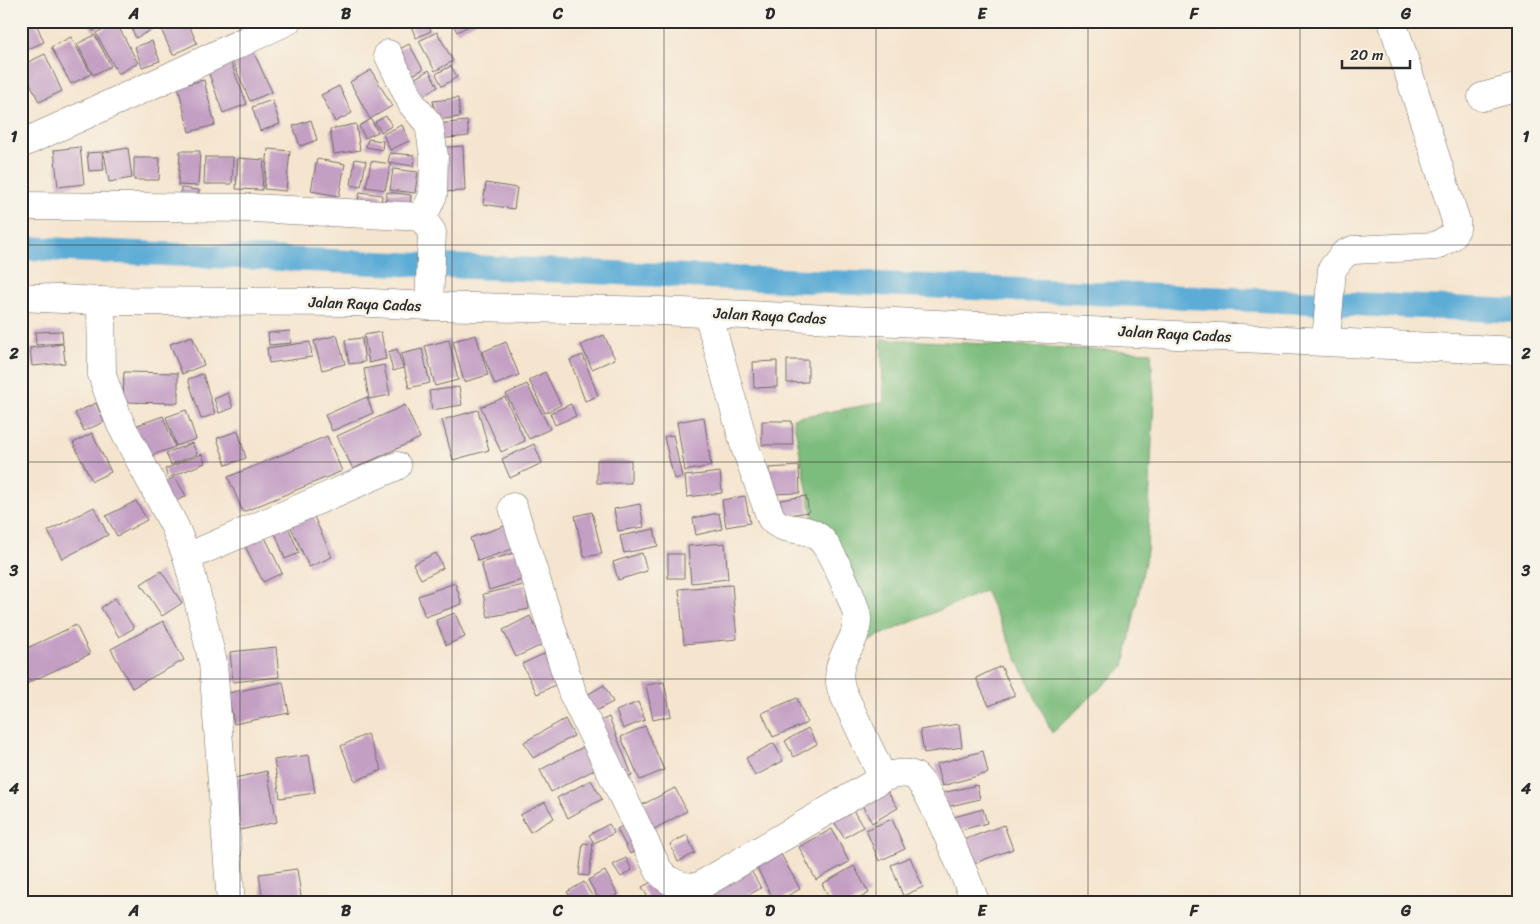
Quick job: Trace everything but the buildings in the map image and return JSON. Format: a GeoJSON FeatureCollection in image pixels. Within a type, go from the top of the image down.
{"type":"FeatureCollection","features":[{"type":"Feature","properties":{"kind":"street"},"geometry":{"type":"LineString","coordinates":[[1326,334],[1332,268],[1344,254],[1358,250],[1436,246],[1451,237],[1456,229],[1456,221],[1392,21]]}},
{"type":"Feature","properties":{"kind":"street"},"geometry":{"type":"LineString","coordinates":[[21,144],[165,79],[284,22]]}},
{"type":"Feature","properties":{"kind":"street"},"geometry":{"type":"LineString","coordinates":[[388,54],[412,104],[429,124],[434,156],[433,195],[428,224],[429,298]]}},
{"type":"Feature","properties":{"kind":"street"},"geometry":{"type":"LineString","coordinates":[[1482,97],[1519,87]]}},
{"type":"Feature","properties":{"kind":"street"},"geometry":{"type":"LineString","coordinates":[[21,206],[252,208],[428,224]]}},
{"type":"Feature","properties":{"kind":"street","name":"Jalan Raya Cadas"},"geometry":{"type":"LineString","coordinates":[[21,297],[101,300],[352,302],[429,298],[708,313],[1326,334],[1519,351]]}},
{"type":"Feature","properties":{"kind":"street"},"geometry":{"type":"LineString","coordinates":[[101,300],[102,375],[121,425],[175,527],[187,557],[202,616],[212,663],[230,903]]}},
{"type":"Feature","properties":{"kind":"street"},"geometry":{"type":"LineString","coordinates":[[708,313],[745,447],[771,518],[778,526],[805,530],[823,540],[856,612],[856,626],[839,667],[838,679],[883,778]]}},
{"type":"Feature","properties":{"kind":"street"},"geometry":{"type":"LineString","coordinates":[[187,557],[397,466]]}},
{"type":"Feature","properties":{"kind":"street"},"geometry":{"type":"LineString","coordinates":[[513,507],[572,692],[659,871],[665,878],[703,895],[883,778],[902,774],[914,776],[920,781],[939,814],[976,903]]}},
{"type":"Feature","properties":{"kind":"green space"},"geometry":{"type":"Polygon","coordinates":[[[881,339],[1151,352],[1154,398],[1147,551],[1124,666],[1052,733],[985,591],[864,642],[818,545],[793,418],[884,402],[881,339]]]}},
{"type":"Feature","properties":{"kind":"waterway"},"geometry":{"type":"LineString","coordinates":[[21,248],[1519,311]]}}]}
